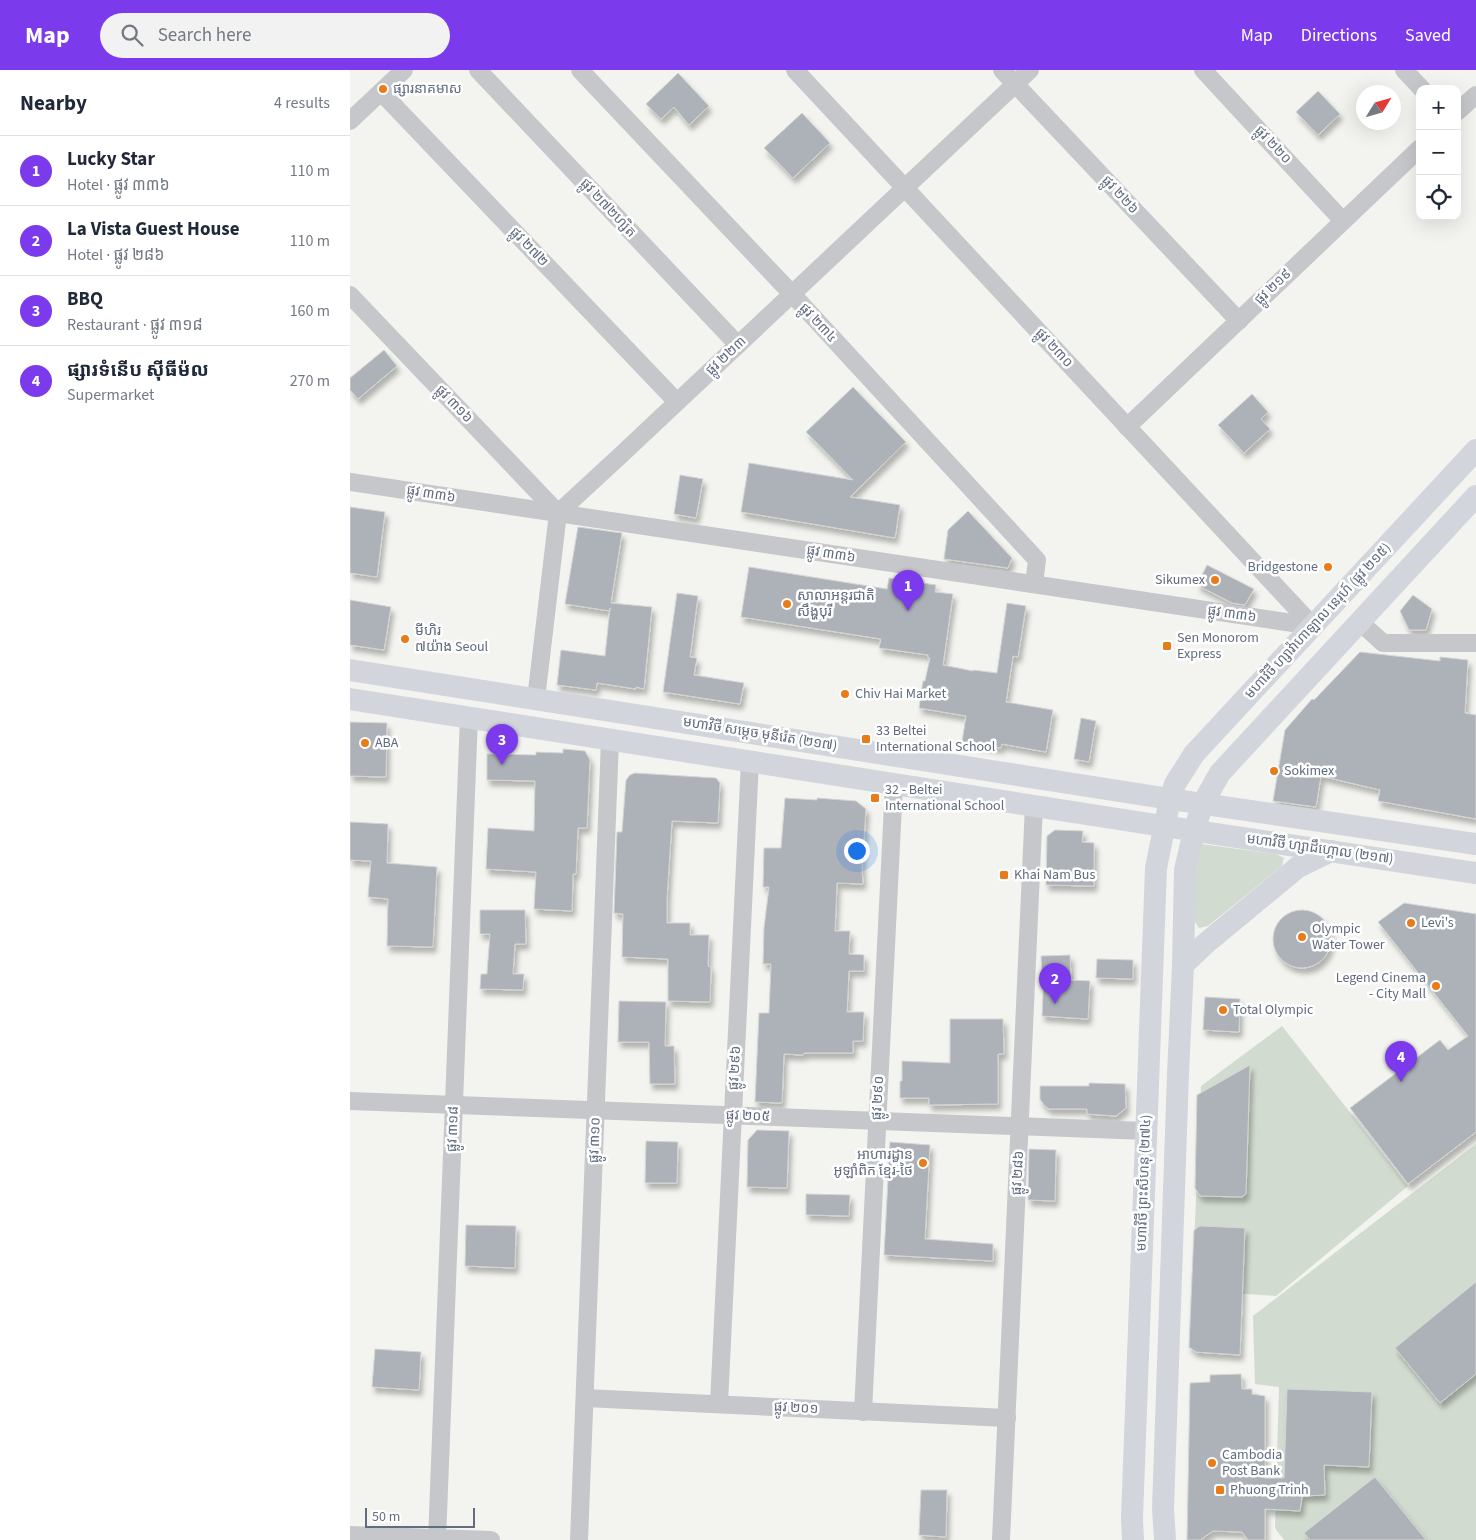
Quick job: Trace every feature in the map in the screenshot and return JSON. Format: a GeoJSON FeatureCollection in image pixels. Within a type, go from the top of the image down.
{"type":"FeatureCollection","features":[{"type":"Feature","properties":{"kind":"main road","name":"មហាវិថី ហ្សាវ៉ាហាឡាល នេរុហ៍ (ផ្លូវ ២១៥)"},"geometry":{"type":"LineString","coordinates":[[1163,826],[1175,784],[1194,754],[1476,450]]}},
{"type":"Feature","properties":{"kind":"main road"},"geometry":{"type":"LineString","coordinates":[[1165,1540],[1163,1524],[1185,870],[1194,831],[1203,803],[1220,773],[1476,496]]}},
{"type":"Feature","properties":{"kind":"main road","name":"មហាវិថី សម្តេច មុនីរ៉េត (២១៧)"},"geometry":{"type":"LineString","coordinates":[[350,670],[1170,798]]}},
{"type":"Feature","properties":{"kind":"main road","name":"មហាវិថី សម្តេច មុនីរ៉េត (២១៧)"},"geometry":{"type":"LineString","coordinates":[[350,699],[1163,826]]}},
{"type":"Feature","properties":{"kind":"main road","name":"មហាវិថី ហ្សាដឹហ្គោល (២១៧)"},"geometry":{"type":"LineString","coordinates":[[1170,798],[1476,844]]}},
{"type":"Feature","properties":{"kind":"main road","name":"មហាវិថី ហ្សាដឹហ្គោល (២១៧)"},"geometry":{"type":"LineString","coordinates":[[1163,826],[1476,873]]}},
{"type":"Feature","properties":{"kind":"main road","name":"មហាវិថី ព្រះសីហនុ (២៧៤)"},"geometry":{"type":"LineString","coordinates":[[1134,1540],[1132,1518],[1156,868],[1163,826]]}},
{"type":"Feature","properties":{"kind":"main road"},"geometry":{"type":"LineString","coordinates":[[1183,964],[1298,867],[1331,851]]}},
{"type":"Feature","properties":{"kind":"street"},"geometry":{"type":"LineString","coordinates":[[350,121],[404,70]]}},
{"type":"Feature","properties":{"kind":"street","name":"ផ្លូវ ២៧២ហ្សិត"},"geometry":{"type":"LineString","coordinates":[[478,70],[738,345]]}},
{"type":"Feature","properties":{"kind":"street","name":"ផ្លូវ ២៣៤"},"geometry":{"type":"LineString","coordinates":[[580,70],[792,294],[1037,560],[1034,584]]}},
{"type":"Feature","properties":{"kind":"street","name":"ផ្លូវ ២៣០"},"geometry":{"type":"LineString","coordinates":[[795,70],[1313,626]]}},
{"type":"Feature","properties":{"kind":"street","name":"ផ្លូវ ២២៦"},"geometry":{"type":"LineString","coordinates":[[1002,70],[1238,320]]}},
{"type":"Feature","properties":{"kind":"street","name":"ផ្លូវ ២២៣"},"geometry":{"type":"LineString","coordinates":[[558,513],[1030,70]]}},
{"type":"Feature","properties":{"kind":"street","name":"ផ្លូវ ២២០"},"geometry":{"type":"LineString","coordinates":[[1203,70],[1344,221]]}},
{"type":"Feature","properties":{"kind":"street"},"geometry":{"type":"LineString","coordinates":[[1404,70],[1418,85]]}},
{"type":"Feature","properties":{"kind":"street","name":"ផ្លូវ ២៧២"},"geometry":{"type":"LineString","coordinates":[[381,92],[677,402]]}},
{"type":"Feature","properties":{"kind":"street"},"geometry":{"type":"LineString","coordinates":[[1461,108],[1476,94]]}},
{"type":"Feature","properties":{"kind":"street","name":"ផ្លូវ ២១៩"},"geometry":{"type":"LineString","coordinates":[[1127,427],[1416,152]]}},
{"type":"Feature","properties":{"kind":"street","name":"ផ្លូវ ៣១៦"},"geometry":{"type":"LineString","coordinates":[[350,294],[558,513]]}},
{"type":"Feature","properties":{"kind":"street","name":"ផ្លូវ ៣៣៦"},"geometry":{"type":"LineString","coordinates":[[350,482],[1313,626]]}},
{"type":"Feature","properties":{"kind":"street"},"geometry":{"type":"LineString","coordinates":[[536,699],[558,513]]}},
{"type":"Feature","properties":{"kind":"street"},"geometry":{"type":"LineString","coordinates":[[1360,622],[1382,643],[1476,643]]}},
{"type":"Feature","properties":{"kind":"street","name":"ផ្លូវ ៣១៨"},"geometry":{"type":"LineString","coordinates":[[437,1539],[469,718]]}},
{"type":"Feature","properties":{"kind":"street","name":"ផ្លូវ ៣១០"},"geometry":{"type":"LineString","coordinates":[[579,1540],[610,740]]}},
{"type":"Feature","properties":{"kind":"street","name":"ផ្លូវ ២៩៦"},"geometry":{"type":"LineString","coordinates":[[719,1404],[750,761]]}},
{"type":"Feature","properties":{"kind":"street","name":"ផ្លូវ ២៩០"},"geometry":{"type":"LineString","coordinates":[[863,1412],[894,784]]}},
{"type":"Feature","properties":{"kind":"street","name":"ផ្លូវ ២៨៦"},"geometry":{"type":"LineString","coordinates":[[1001,1540],[1034,806]]}},
{"type":"Feature","properties":{"kind":"street","name":"ផ្លូវ ២០៥"},"geometry":{"type":"LineString","coordinates":[[350,1101],[1146,1131]]}},
{"type":"Feature","properties":{"kind":"street","name":"ផ្លូវ ២០១"},"geometry":{"type":"LineString","coordinates":[[585,1398],[1007,1418]]}},
{"type":"Feature","properties":{"kind":"street"},"geometry":{"type":"LineString","coordinates":[[350,1535],[491,1540]]}},
{"type":"Feature","properties":{"kind":"shaded area"},"geometry":{"type":"Polygon","coordinates":[[[1201,844],[1276,854],[1284,858],[1282,866],[1208,926],[1199,928],[1193,919],[1195,877],[1201,844]]]}},
{"type":"Feature","properties":{"kind":"shaded area"},"geometry":{"type":"Polygon","coordinates":[[[1282,1026],[1408,1186],[1276,1296],[1192,1290],[1201,1086],[1282,1026]]]}},
{"type":"Feature","properties":{"kind":"shaded area"},"geometry":{"type":"Polygon","coordinates":[[[1476,1144],[1476,1540],[1284,1540],[1275,1528],[1279,1387],[1255,1384],[1253,1316],[1476,1144]]]}},
{"type":"Feature","properties":{"kind":"building"},"geometry":{"type":"Polygon","coordinates":[[[678,73],[709,106],[689,125],[674,107],[661,119],[646,104],[678,73]]]}},
{"type":"Feature","properties":{"kind":"building"},"geometry":{"type":"Polygon","coordinates":[[[1318,91],[1340,114],[1318,135],[1296,112],[1318,91]]]}},
{"type":"Feature","properties":{"kind":"building"},"geometry":{"type":"Polygon","coordinates":[[[802,113],[830,143],[793,178],[764,148],[802,113]]]}},
{"type":"Feature","properties":{"kind":"building"},"geometry":{"type":"Polygon","coordinates":[[[384,350],[397,366],[358,399],[350,390],[350,378],[384,350]]]}},
{"type":"Feature","properties":{"kind":"building"},"geometry":{"type":"Polygon","coordinates":[[[853,387],[906,442],[850,497],[900,505],[895,538],[741,512],[749,463],[853,480],[806,432],[853,387]]]}},
{"type":"Feature","properties":{"kind":"building"},"geometry":{"type":"Polygon","coordinates":[[[1252,394],[1268,412],[1261,419],[1270,429],[1244,453],[1218,425],[1252,394]]]}},
{"type":"Feature","properties":{"kind":"building"},"geometry":{"type":"Polygon","coordinates":[[[680,475],[703,479],[696,518],[674,514],[680,475]]]}},
{"type":"Feature","properties":{"kind":"building"},"geometry":{"type":"Polygon","coordinates":[[[350,507],[385,512],[377,577],[350,573],[350,507]]]}},
{"type":"Feature","properties":{"kind":"building"},"geometry":{"type":"Polygon","coordinates":[[[968,511],[1012,558],[1008,568],[944,559],[948,530],[968,511]]]}},
{"type":"Feature","properties":{"kind":"building"},"geometry":{"type":"Polygon","coordinates":[[[578,527],[622,533],[611,603],[652,607],[644,689],[597,683],[596,690],[557,685],[561,650],[605,656],[610,611],[565,604],[578,527]]]}},
{"type":"Feature","properties":{"kind":"building"},"geometry":{"type":"Polygon","coordinates":[[[1207,565],[1254,589],[1245,605],[1232,603],[1197,585],[1207,565]]]}},
{"type":"Feature","properties":{"kind":"building"},"geometry":{"type":"Polygon","coordinates":[[[749,567],[887,589],[889,578],[936,585],[935,592],[953,594],[943,665],[973,671],[997,673],[1007,603],[1026,606],[1018,657],[1013,656],[1006,702],[1053,710],[1046,752],[1002,744],[1001,748],[962,742],[966,716],[919,708],[923,681],[925,681],[930,658],[928,658],[928,655],[879,648],[881,639],[741,617],[749,567]]]}},
{"type":"Feature","properties":{"kind":"building"},"geometry":{"type":"Polygon","coordinates":[[[677,593],[698,596],[690,657],[697,658],[694,675],[744,683],[740,704],[663,692],[677,593]]]}},
{"type":"Feature","properties":{"kind":"building"},"geometry":{"type":"Polygon","coordinates":[[[1413,595],[1432,609],[1426,630],[1409,630],[1400,611],[1413,595]]]}},
{"type":"Feature","properties":{"kind":"building"},"geometry":{"type":"Polygon","coordinates":[[[350,600],[391,607],[384,650],[350,645],[350,600]]]}},
{"type":"Feature","properties":{"kind":"building"},"geometry":{"type":"Polygon","coordinates":[[[1360,652],[1440,661],[1440,657],[1468,660],[1465,713],[1476,715],[1476,819],[1378,801],[1380,790],[1321,776],[1316,807],[1273,801],[1285,730],[1312,699],[1314,700],[1360,652]]]}},
{"type":"Feature","properties":{"kind":"building"},"geometry":{"type":"Polygon","coordinates":[[[1081,718],[1096,721],[1089,762],[1074,759],[1081,718]]]}},
{"type":"Feature","properties":{"kind":"building"},"geometry":{"type":"Polygon","coordinates":[[[350,722],[387,723],[386,777],[350,776],[350,722]]]}},
{"type":"Feature","properties":{"kind":"building"},"geometry":{"type":"Polygon","coordinates":[[[563,749],[585,751],[590,760],[587,828],[578,828],[576,874],[573,874],[572,911],[534,909],[536,872],[486,869],[488,828],[534,831],[535,781],[487,780],[487,754],[536,755],[536,752],[563,753],[563,749]]]}},
{"type":"Feature","properties":{"kind":"building"},"geometry":{"type":"Polygon","coordinates":[[[635,773],[716,778],[720,783],[718,823],[672,821],[667,899],[667,923],[690,923],[690,935],[709,935],[708,966],[711,967],[710,1002],[668,1001],[668,959],[622,957],[623,914],[614,913],[617,832],[622,832],[626,780],[635,773]]]}},
{"type":"Feature","properties":{"kind":"building"},"geometry":{"type":"Polygon","coordinates":[[[785,798],[856,801],[866,809],[862,868],[863,884],[837,883],[835,931],[850,931],[849,954],[864,955],[864,971],[849,971],[847,1012],[864,1012],[863,1041],[853,1041],[853,1053],[784,1054],[782,1103],[755,1102],[759,1013],[769,1013],[771,964],[763,964],[764,928],[769,887],[763,887],[764,848],[781,848],[785,798]]]}},
{"type":"Feature","properties":{"kind":"building"},"geometry":{"type":"Polygon","coordinates":[[[350,822],[388,824],[387,863],[437,867],[433,947],[387,946],[388,899],[368,897],[371,861],[350,860],[350,822]]]}},
{"type":"Feature","properties":{"kind":"building"},"geometry":{"type":"Polygon","coordinates":[[[1055,830],[1083,831],[1082,842],[1094,843],[1094,886],[1046,885],[1047,836],[1055,830]]]}},
{"type":"Feature","properties":{"kind":"building"},"geometry":{"type":"Polygon","coordinates":[[[1404,903],[1476,914],[1476,1132],[1408,1184],[1350,1108],[1440,1040],[1448,1050],[1468,1036],[1378,922],[1404,903]]]}},
{"type":"Feature","properties":{"kind":"building"},"geometry":{"type":"Polygon","coordinates":[[[480,910],[525,910],[526,944],[515,944],[513,974],[524,974],[523,990],[480,989],[481,974],[487,974],[490,934],[480,934],[480,910]]]}},
{"type":"Feature","properties":{"kind":"building","name":"Olympic Water Tower"},"geometry":{"type":"Polygon","coordinates":[[[1296,910],[1308,910],[1323,918],[1331,933],[1331,945],[1323,960],[1308,968],[1296,968],[1281,960],[1273,945],[1273,933],[1281,918],[1296,910]]]}},
{"type":"Feature","properties":{"kind":"building"},"geometry":{"type":"Polygon","coordinates":[[[1070,955],[1071,980],[1090,981],[1088,1019],[1042,1016],[1044,975],[1042,975],[1041,956],[1070,955]]]}},
{"type":"Feature","properties":{"kind":"building"},"geometry":{"type":"Polygon","coordinates":[[[1097,959],[1133,960],[1133,979],[1096,978],[1097,959]]]}},
{"type":"Feature","properties":{"kind":"building"},"geometry":{"type":"Polygon","coordinates":[[[1205,997],[1240,999],[1239,1032],[1203,1030],[1205,997]]]}},
{"type":"Feature","properties":{"kind":"building"},"geometry":{"type":"Polygon","coordinates":[[[619,1001],[666,1002],[665,1046],[674,1046],[675,1084],[650,1084],[649,1042],[618,1042],[619,1001]]]}},
{"type":"Feature","properties":{"kind":"building"},"geometry":{"type":"Polygon","coordinates":[[[950,1019],[1003,1019],[1004,1054],[998,1054],[998,1104],[929,1105],[929,1098],[900,1098],[902,1061],[950,1063],[950,1019]]]}},
{"type":"Feature","properties":{"kind":"building"},"geometry":{"type":"Polygon","coordinates":[[[1250,1065],[1246,1194],[1242,1197],[1200,1196],[1195,1188],[1197,1095],[1250,1065]]]}},
{"type":"Feature","properties":{"kind":"building"},"geometry":{"type":"Polygon","coordinates":[[[1089,1083],[1125,1084],[1126,1108],[1116,1116],[1087,1114],[1087,1109],[1049,1109],[1040,1099],[1040,1086],[1089,1086],[1089,1083]]]}},
{"type":"Feature","properties":{"kind":"building"},"geometry":{"type":"Polygon","coordinates":[[[757,1130],[789,1131],[787,1188],[747,1187],[748,1140],[757,1130]]]}},
{"type":"Feature","properties":{"kind":"building"},"geometry":{"type":"Polygon","coordinates":[[[646,1141],[678,1142],[677,1183],[645,1183],[646,1141]]]}},
{"type":"Feature","properties":{"kind":"building"},"geometry":{"type":"Polygon","coordinates":[[[890,1142],[930,1145],[925,1239],[993,1244],[993,1261],[884,1255],[890,1142]]]}},
{"type":"Feature","properties":{"kind":"building"},"geometry":{"type":"Polygon","coordinates":[[[1029,1149],[1056,1150],[1055,1201],[1028,1200],[1029,1149]]]}},
{"type":"Feature","properties":{"kind":"building"},"geometry":{"type":"Polygon","coordinates":[[[806,1194],[850,1195],[849,1216],[806,1215],[806,1194]]]}},
{"type":"Feature","properties":{"kind":"building"},"geometry":{"type":"Polygon","coordinates":[[[466,1225],[516,1226],[515,1268],[465,1266],[466,1225]]]}},
{"type":"Feature","properties":{"kind":"building"},"geometry":{"type":"Polygon","coordinates":[[[1200,1226],[1245,1228],[1240,1355],[1196,1352],[1189,1347],[1194,1230],[1200,1226]]]}},
{"type":"Feature","properties":{"kind":"building"},"geometry":{"type":"Polygon","coordinates":[[[1476,1282],[1476,1374],[1440,1403],[1395,1348],[1476,1282]]]}},
{"type":"Feature","properties":{"kind":"building"},"geometry":{"type":"Polygon","coordinates":[[[375,1349],[421,1352],[419,1390],[372,1387],[375,1349]]]}},
{"type":"Feature","properties":{"kind":"building"},"geometry":{"type":"Polygon","coordinates":[[[1241,1374],[1242,1389],[1252,1389],[1252,1394],[1265,1396],[1265,1478],[1284,1478],[1287,1389],[1372,1392],[1369,1467],[1324,1465],[1325,1495],[1302,1496],[1300,1511],[1265,1509],[1265,1540],[1248,1540],[1242,1532],[1213,1531],[1200,1540],[1187,1540],[1190,1383],[1210,1382],[1210,1375],[1241,1374]]]}},
{"type":"Feature","properties":{"kind":"building"},"geometry":{"type":"Polygon","coordinates":[[[1375,1477],[1426,1540],[1310,1540],[1304,1533],[1375,1477]]]}},
{"type":"Feature","properties":{"kind":"building"},"geometry":{"type":"Polygon","coordinates":[[[921,1490],[947,1490],[946,1537],[919,1535],[921,1490]]]}},
{"type":"Feature","properties":{"kind":"place","name":"ផ្សារនាគមាស"},"geometry":{"type":"Point","coordinates":[383,89]}},
{"type":"Feature","properties":{"kind":"place","name":"Bridgestone"},"geometry":{"type":"Point","coordinates":[1328,567]}},
{"type":"Feature","properties":{"kind":"place","name":"Sikumex"},"geometry":{"type":"Point","coordinates":[1215,580]}},
{"type":"Feature","properties":{"kind":"place","name":"សាលាអន្តរជាតិ សឹង្ហបុរី"},"geometry":{"type":"Point","coordinates":[787,604]}},
{"type":"Feature","properties":{"kind":"place","name":"Lucky Star"},"geometry":{"type":"Point","coordinates":[908,611]}},
{"type":"Feature","properties":{"kind":"place","name":"មីហិរ ៧យ៉ាង Seoul"},"geometry":{"type":"Point","coordinates":[405,639]}},
{"type":"Feature","properties":{"kind":"place","name":"Sen Monorom Express"},"geometry":{"type":"Point","coordinates":[1167,646]}},
{"type":"Feature","properties":{"kind":"place","name":"Chiv Hai Market"},"geometry":{"type":"Point","coordinates":[845,694]}},
{"type":"Feature","properties":{"kind":"place","name":"33 Beltei International School"},"geometry":{"type":"Point","coordinates":[866,739]}},
{"type":"Feature","properties":{"kind":"place","name":"ABA"},"geometry":{"type":"Point","coordinates":[365,743]}},
{"type":"Feature","properties":{"kind":"place","name":"BBQ"},"geometry":{"type":"Point","coordinates":[502,765]}},
{"type":"Feature","properties":{"kind":"place","name":"Sokimex"},"geometry":{"type":"Point","coordinates":[1274,771]}},
{"type":"Feature","properties":{"kind":"place","name":"32 - Beltei International School"},"geometry":{"type":"Point","coordinates":[875,798]}},
{"type":"Feature","properties":{"kind":"place","name":"Khai Nam Bus"},"geometry":{"type":"Point","coordinates":[1004,875]}},
{"type":"Feature","properties":{"kind":"place","name":"Levi's"},"geometry":{"type":"Point","coordinates":[1411,923]}},
{"type":"Feature","properties":{"kind":"place","name":"Olympic Water Tower"},"geometry":{"type":"Point","coordinates":[1302,937]}},
{"type":"Feature","properties":{"kind":"place","name":"Legend Cinema - City Mall"},"geometry":{"type":"Point","coordinates":[1436,986]}},
{"type":"Feature","properties":{"kind":"place","name":"La Vista Guest House"},"geometry":{"type":"Point","coordinates":[1055,1004]}},
{"type":"Feature","properties":{"kind":"place","name":"Total Olympic"},"geometry":{"type":"Point","coordinates":[1223,1010]}},
{"type":"Feature","properties":{"kind":"place","name":"ផ្សារទំនើប ស៊ីធីម៉ល"},"geometry":{"type":"Point","coordinates":[1401,1082]}},
{"type":"Feature","properties":{"kind":"place","name":"អាហារដ្ឋាន អូឡាំពិក ខ្មែរ-ថៃ"},"geometry":{"type":"Point","coordinates":[923,1163]}},
{"type":"Feature","properties":{"kind":"place","name":"Cambodia Post Bank"},"geometry":{"type":"Point","coordinates":[1212,1463]}},
{"type":"Feature","properties":{"kind":"place","name":"Phuong Trinh"},"geometry":{"type":"Point","coordinates":[1220,1490]}}]}
